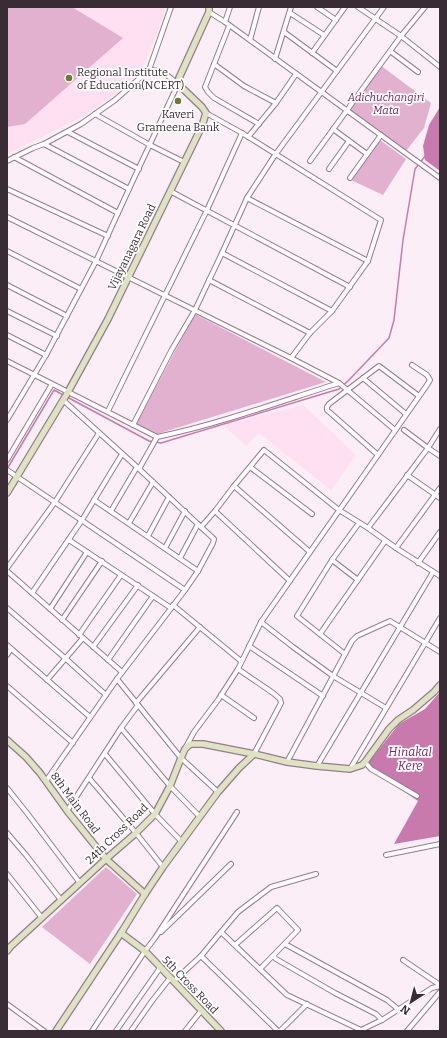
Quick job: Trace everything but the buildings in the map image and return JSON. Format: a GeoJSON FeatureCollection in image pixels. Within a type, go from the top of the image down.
{"type":"FeatureCollection","features":[{"type":"Feature","properties":{"kind":"street"},"geometry":{"type":"LineString","coordinates":[[7,161],[68,132],[81,124],[115,100],[149,70],[171,7]]}},
{"type":"Feature","properties":{"kind":"street"},"geometry":{"type":"LineString","coordinates":[[225,22],[230,7]]}},
{"type":"Feature","properties":{"kind":"street"},"geometry":{"type":"LineString","coordinates":[[250,40],[259,7]]}},
{"type":"Feature","properties":{"kind":"street"},"geometry":{"type":"LineString","coordinates":[[275,59],[291,7]]}},
{"type":"Feature","properties":{"kind":"street"},"geometry":{"type":"LineString","coordinates":[[317,7],[336,20]]}},
{"type":"Feature","properties":{"kind":"street"},"geometry":{"type":"LineString","coordinates":[[312,53],[345,7]]}},
{"type":"Feature","properties":{"kind":"street"},"geometry":{"type":"LineString","coordinates":[[358,7],[400,36],[440,67]]}},
{"type":"Feature","properties":{"kind":"street"},"geometry":{"type":"LineString","coordinates":[[133,425],[171,351],[195,310],[247,198],[276,155],[384,7]]}},
{"type":"Feature","properties":{"kind":"street"},"geometry":{"type":"LineString","coordinates":[[310,161],[400,36],[425,7]]}},
{"type":"Feature","properties":{"kind":"street"},"geometry":{"type":"LineString","coordinates":[[7,420],[57,336],[96,261],[178,84],[181,72],[209,10],[440,178]]}},
{"type":"Feature","properties":{"kind":"street"},"geometry":{"type":"LineString","coordinates":[[290,13],[324,35]]}},
{"type":"Feature","properties":{"kind":"street"},"geometry":{"type":"LineString","coordinates":[[230,26],[206,87],[208,92],[214,98],[259,124]]}},
{"type":"Feature","properties":{"kind":"street"},"geometry":{"type":"LineString","coordinates":[[284,32],[337,71]]}},
{"type":"Feature","properties":{"kind":"street"},"geometry":{"type":"LineString","coordinates":[[390,51],[418,72]]}},
{"type":"Feature","properties":{"kind":"street"},"geometry":{"type":"LineString","coordinates":[[214,64],[244,86],[276,103]]}},
{"type":"Feature","properties":{"kind":"street"},"geometry":{"type":"LineString","coordinates":[[149,70],[162,72],[178,84],[202,106],[206,113],[242,133],[381,220],[368,261],[332,311],[310,333],[291,358]]}},
{"type":"Feature","properties":{"kind":"street"},"geometry":{"type":"LineString","coordinates":[[248,137],[276,103],[296,74]]}},
{"type":"Feature","properties":{"kind":"street","name":"Vijayanagara Road"},"geometry":{"type":"LineString","coordinates":[[7,493],[68,392],[108,319],[202,126],[206,113]]}},
{"type":"Feature","properties":{"kind":"street"},"geometry":{"type":"LineString","coordinates":[[94,114],[184,162]]}},
{"type":"Feature","properties":{"kind":"street"},"geometry":{"type":"LineString","coordinates":[[333,129],[367,154]]}},
{"type":"Feature","properties":{"kind":"street"},"geometry":{"type":"LineString","coordinates":[[68,132],[138,169]]}},
{"type":"Feature","properties":{"kind":"street"},"geometry":{"type":"LineString","coordinates":[[108,411],[207,210],[242,133]]}},
{"type":"Feature","properties":{"kind":"street"},"geometry":{"type":"LineString","coordinates":[[350,178],[381,135]]}},
{"type":"Feature","properties":{"kind":"street"},"geometry":{"type":"LineString","coordinates":[[329,169],[349,140]]}},
{"type":"Feature","properties":{"kind":"street"},"geometry":{"type":"LineString","coordinates":[[44,144],[129,189]]}},
{"type":"Feature","properties":{"kind":"street"},"geometry":{"type":"LineString","coordinates":[[14,158],[118,214]]}},
{"type":"Feature","properties":{"kind":"street"},"geometry":{"type":"LineString","coordinates":[[7,189],[108,236]]}},
{"type":"Feature","properties":{"kind":"street"},"geometry":{"type":"LineString","coordinates":[[170,191],[350,287]]}},
{"type":"Feature","properties":{"kind":"street"},"geometry":{"type":"LineString","coordinates":[[247,198],[368,261]]}},
{"type":"Feature","properties":{"kind":"street"},"geometry":{"type":"LineString","coordinates":[[7,217],[166,295],[340,384],[395,430]]}},
{"type":"Feature","properties":{"kind":"street"},"geometry":{"type":"LineString","coordinates":[[7,251],[82,289]]}},
{"type":"Feature","properties":{"kind":"street"},"geometry":{"type":"LineString","coordinates":[[222,253],[332,311]]}},
{"type":"Feature","properties":{"kind":"street"},"geometry":{"type":"LineString","coordinates":[[209,280],[310,333]]}},
{"type":"Feature","properties":{"kind":"street"},"geometry":{"type":"LineString","coordinates":[[7,285],[67,316]]}},
{"type":"Feature","properties":{"kind":"street"},"geometry":{"type":"LineString","coordinates":[[7,311],[57,336]]}},
{"type":"Feature","properties":{"kind":"street"},"geometry":{"type":"LineString","coordinates":[[7,335],[46,355]]}},
{"type":"Feature","properties":{"kind":"street"},"geometry":{"type":"LineString","coordinates":[[7,362],[108,411],[157,437],[190,430],[340,384]]}},
{"type":"Feature","properties":{"kind":"street"},"geometry":{"type":"LineString","coordinates":[[185,749],[194,732],[238,669],[261,622],[430,380],[427,375],[412,365]]}},
{"type":"Feature","properties":{"kind":"street"},"geometry":{"type":"LineString","coordinates":[[378,455],[327,410],[329,404],[379,366],[419,396]]}},
{"type":"Feature","properties":{"kind":"street"},"geometry":{"type":"LineString","coordinates":[[363,378],[406,414]]}},
{"type":"Feature","properties":{"kind":"street"},"geometry":{"type":"LineString","coordinates":[[7,460],[52,384]]}},
{"type":"Feature","properties":{"kind":"street"},"geometry":{"type":"LineString","coordinates":[[46,781],[122,672],[185,590],[198,571],[214,539],[63,400]]}},
{"type":"Feature","properties":{"kind":"street"},"geometry":{"type":"LineString","coordinates":[[368,528],[428,448],[440,429]]}},
{"type":"Feature","properties":{"kind":"street"},"geometry":{"type":"LineString","coordinates":[[404,430],[440,456]]}},
{"type":"Feature","properties":{"kind":"street"},"geometry":{"type":"LineString","coordinates":[[7,568],[55,502],[99,433]]}},
{"type":"Feature","properties":{"kind":"street"},"geometry":{"type":"LineString","coordinates":[[111,511],[157,437]]}},
{"type":"Feature","properties":{"kind":"street"},"geometry":{"type":"LineString","coordinates":[[180,558],[200,525],[215,511],[264,450],[340,510],[418,563],[440,576]]}},
{"type":"Feature","properties":{"kind":"street"},"geometry":{"type":"LineString","coordinates":[[32,593],[82,520],[122,454]]}},
{"type":"Feature","properties":{"kind":"street"},"geometry":{"type":"LineString","coordinates":[[250,467],[312,514]]}},
{"type":"Feature","properties":{"kind":"street"},"geometry":{"type":"LineString","coordinates":[[7,470],[185,590]]}},
{"type":"Feature","properties":{"kind":"street"},"geometry":{"type":"LineString","coordinates":[[407,475],[440,498]]}},
{"type":"Feature","properties":{"kind":"street"},"geometry":{"type":"LineString","coordinates":[[128,523],[153,482]]}},
{"type":"Feature","properties":{"kind":"street"},"geometry":{"type":"LineString","coordinates":[[234,486],[310,552]]}},
{"type":"Feature","properties":{"kind":"street"},"geometry":{"type":"LineString","coordinates":[[396,548],[440,488]]}},
{"type":"Feature","properties":{"kind":"street"},"geometry":{"type":"LineString","coordinates":[[148,536],[169,497]]}},
{"type":"Feature","properties":{"kind":"street"},"geometry":{"type":"LineString","coordinates":[[94,500],[198,571]]}},
{"type":"Feature","properties":{"kind":"street"},"geometry":{"type":"LineString","coordinates":[[165,548],[185,511]]}},
{"type":"Feature","properties":{"kind":"street"},"geometry":{"type":"LineString","coordinates":[[215,511],[290,581]]}},
{"type":"Feature","properties":{"kind":"street"},"geometry":{"type":"LineString","coordinates":[[345,654],[297,616],[332,560],[359,523]]}},
{"type":"Feature","properties":{"kind":"street"},"geometry":{"type":"LineString","coordinates":[[418,563],[440,532]]}},
{"type":"Feature","properties":{"kind":"street"},"geometry":{"type":"LineString","coordinates":[[68,540],[153,596],[172,606],[241,661]]}},
{"type":"Feature","properties":{"kind":"street"},"geometry":{"type":"LineString","coordinates":[[320,634],[385,541]]}},
{"type":"Feature","properties":{"kind":"street"},"geometry":{"type":"LineString","coordinates":[[50,609],[87,552]]}},
{"type":"Feature","properties":{"kind":"street"},"geometry":{"type":"LineString","coordinates":[[332,560],[358,580]]}},
{"type":"Feature","properties":{"kind":"street"},"geometry":{"type":"LineString","coordinates":[[62,620],[102,561]]}},
{"type":"Feature","properties":{"kind":"street"},"geometry":{"type":"LineString","coordinates":[[7,571],[122,672]]}},
{"type":"Feature","properties":{"kind":"street"},"geometry":{"type":"LineString","coordinates":[[317,766],[433,572]]}},
{"type":"Feature","properties":{"kind":"street"},"geometry":{"type":"LineString","coordinates":[[47,680],[81,636],[122,575]]}},
{"type":"Feature","properties":{"kind":"street"},"geometry":{"type":"LineString","coordinates":[[93,647],[138,585]]}},
{"type":"Feature","properties":{"kind":"street"},"geometry":{"type":"LineString","coordinates":[[108,660],[153,596]]}},
{"type":"Feature","properties":{"kind":"street"},"geometry":{"type":"LineString","coordinates":[[7,608],[106,695]]}},
{"type":"Feature","properties":{"kind":"street"},"geometry":{"type":"LineString","coordinates":[[350,769],[440,618]]}},
{"type":"Feature","properties":{"kind":"street"},"geometry":{"type":"LineString","coordinates":[[287,762],[352,641],[357,636],[390,621],[440,652]]}},
{"type":"Feature","properties":{"kind":"street"},"geometry":{"type":"LineString","coordinates":[[261,622],[333,676],[386,708]]}},
{"type":"Feature","properties":{"kind":"street"},"geometry":{"type":"LineString","coordinates":[[67,811],[137,704],[200,627]]}},
{"type":"Feature","properties":{"kind":"street"},"geometry":{"type":"LineString","coordinates":[[7,645],[90,717]]}},
{"type":"Feature","properties":{"kind":"street"},"geometry":{"type":"LineString","coordinates":[[249,646],[323,696]]}},
{"type":"Feature","properties":{"kind":"street"},"geometry":{"type":"LineString","coordinates":[[7,655],[11,649]]}},
{"type":"Feature","properties":{"kind":"street"},"geometry":{"type":"LineString","coordinates":[[56,1031],[163,867],[218,792],[239,768],[254,754],[279,708],[281,703],[278,696],[238,669]]}},
{"type":"Feature","properties":{"kind":"street"},"geometry":{"type":"LineString","coordinates":[[117,679],[180,758],[218,792]]}},
{"type":"Feature","properties":{"kind":"street"},"geometry":{"type":"LineString","coordinates":[[185,749],[192,744],[198,743],[287,762],[350,769],[366,762],[393,724],[430,695],[440,685]]}},
{"type":"Feature","properties":{"kind":"street"},"geometry":{"type":"LineString","coordinates":[[7,686],[73,744]]}},
{"type":"Feature","properties":{"kind":"street"},"geometry":{"type":"LineString","coordinates":[[221,695],[254,718]]}},
{"type":"Feature","properties":{"kind":"street"},"geometry":{"type":"LineString","coordinates":[[122,728],[170,786],[200,817]]}},
{"type":"Feature","properties":{"kind":"street","name":"8th Main Road"},"geometry":{"type":"LineString","coordinates":[[7,740],[26,757],[46,781],[67,811],[106,858],[145,894]]}},
{"type":"Feature","properties":{"kind":"street","name":"24th Cross Road"},"geometry":{"type":"LineString","coordinates":[[7,951],[155,814],[170,786],[180,758],[185,749]]}},
{"type":"Feature","properties":{"kind":"street"},"geometry":{"type":"LineString","coordinates":[[105,754],[155,814],[182,842]]}},
{"type":"Feature","properties":{"kind":"street"},"geometry":{"type":"LineString","coordinates":[[366,762],[371,769],[417,796]]}},
{"type":"Feature","properties":{"kind":"street"},"geometry":{"type":"LineString","coordinates":[[89,778],[163,867]]}},
{"type":"Feature","properties":{"kind":"street"},"geometry":{"type":"LineString","coordinates":[[7,788],[80,883]]}},
{"type":"Feature","properties":{"kind":"street"},"geometry":{"type":"LineString","coordinates":[[92,1031],[156,938],[237,812]]}},
{"type":"Feature","properties":{"kind":"street"},"geometry":{"type":"LineString","coordinates":[[7,833],[62,900]]}},
{"type":"Feature","properties":{"kind":"street"},"geometry":{"type":"LineString","coordinates":[[386,855],[440,844]]}},
{"type":"Feature","properties":{"kind":"street"},"geometry":{"type":"LineString","coordinates":[[156,938],[231,864]]}},
{"type":"Feature","properties":{"kind":"street"},"geometry":{"type":"LineString","coordinates":[[7,874],[42,918]]}},
{"type":"Feature","properties":{"kind":"street"},"geometry":{"type":"LineString","coordinates":[[131,1031],[152,1001],[172,980],[201,956],[238,912],[270,887],[316,874]]}},
{"type":"Feature","properties":{"kind":"street"},"geometry":{"type":"LineString","coordinates":[[236,945],[277,908],[298,930],[260,969]]}},
{"type":"Feature","properties":{"kind":"street"},"geometry":{"type":"LineString","coordinates":[[221,932],[287,995],[362,1030],[399,1010],[432,988],[440,986]]}},
{"type":"Feature","properties":{"kind":"street","name":"5th Cross Road"},"geometry":{"type":"LineString","coordinates":[[121,933],[145,952],[221,1031]]}},
{"type":"Feature","properties":{"kind":"street"},"geometry":{"type":"LineString","coordinates":[[285,944],[387,1000],[399,1010]]}},
{"type":"Feature","properties":{"kind":"street"},"geometry":{"type":"LineString","coordinates":[[201,956],[279,1031],[307,1004]]}},
{"type":"Feature","properties":{"kind":"street"},"geometry":{"type":"LineString","coordinates":[[273,956],[335,993],[376,1014],[382,1020]]}},
{"type":"Feature","properties":{"kind":"street"},"geometry":{"type":"LineString","coordinates":[[402,960],[440,986]]}},
{"type":"Feature","properties":{"kind":"street"},"geometry":{"type":"LineString","coordinates":[[116,1031],[160,968]]}},
{"type":"Feature","properties":{"kind":"street"},"geometry":{"type":"LineString","coordinates":[[407,1031],[440,992]]}},
{"type":"Feature","properties":{"kind":"street"},"geometry":{"type":"LineString","coordinates":[[7,1004],[44,1031]]}},
{"type":"Feature","properties":{"kind":"street"},"geometry":{"type":"LineString","coordinates":[[185,1031],[201,1011]]}},
{"type":"Feature","properties":{"kind":"shaded area","name":"Regional Institute of Education(NCERT)"},"geometry":{"type":"Polygon","coordinates":[[[7,7],[166,7],[143,67],[121,90],[84,116],[7,154],[7,7]]]}},
{"type":"Feature","properties":{"kind":"shaded area"},"geometry":{"type":"Polygon","coordinates":[[[303,405],[356,455],[331,490],[259,433],[246,446],[223,425],[303,405]]]}},
{"type":"Feature","properties":{"kind":"green space"},"geometry":{"type":"Polygon","coordinates":[[[7,7],[72,7],[123,38],[25,124],[7,127],[7,7]]]}},
{"type":"Feature","properties":{"kind":"green space","name":"Adichuchangiri Mata"},"geometry":{"type":"Polygon","coordinates":[[[380,65],[431,103],[424,128],[406,151],[381,132],[349,112],[350,110],[348,108],[380,65]]]}},
{"type":"Feature","properties":{"kind":"green space"},"geometry":{"type":"Polygon","coordinates":[[[380,140],[406,159],[383,195],[351,180],[380,140]]]}},
{"type":"Feature","properties":{"kind":"green space"},"geometry":{"type":"Polygon","coordinates":[[[195,314],[326,382],[157,434],[136,424],[195,314]]]}},
{"type":"Feature","properties":{"kind":"green space"},"geometry":{"type":"Polygon","coordinates":[[[106,867],[137,894],[90,964],[42,927],[106,867]]]}},
{"type":"Feature","properties":{"kind":"water"},"geometry":{"type":"Polygon","coordinates":[[[440,107],[440,171],[425,160],[423,146],[429,125],[440,107]]]}},
{"type":"Feature","properties":{"kind":"water","name":"Hinakal Kere"},"geometry":{"type":"Polygon","coordinates":[[[440,692],[440,836],[394,844],[418,801],[366,766],[399,724],[425,709],[440,692]]]}},
{"type":"Feature","properties":{"kind":"waterway"},"geometry":{"type":"LineString","coordinates":[[7,469],[54,390],[149,441],[161,443],[339,389],[389,338],[394,320],[403,240],[415,169],[426,155]]}},
{"type":"Feature","properties":{"kind":"place","name":"Regional Institute of Education(NCERT)"},"geometry":{"type":"Point","coordinates":[69,78]}},
{"type":"Feature","properties":{"kind":"place","name":"Kaveri Grameena Bank"},"geometry":{"type":"Point","coordinates":[178,101]}}]}
